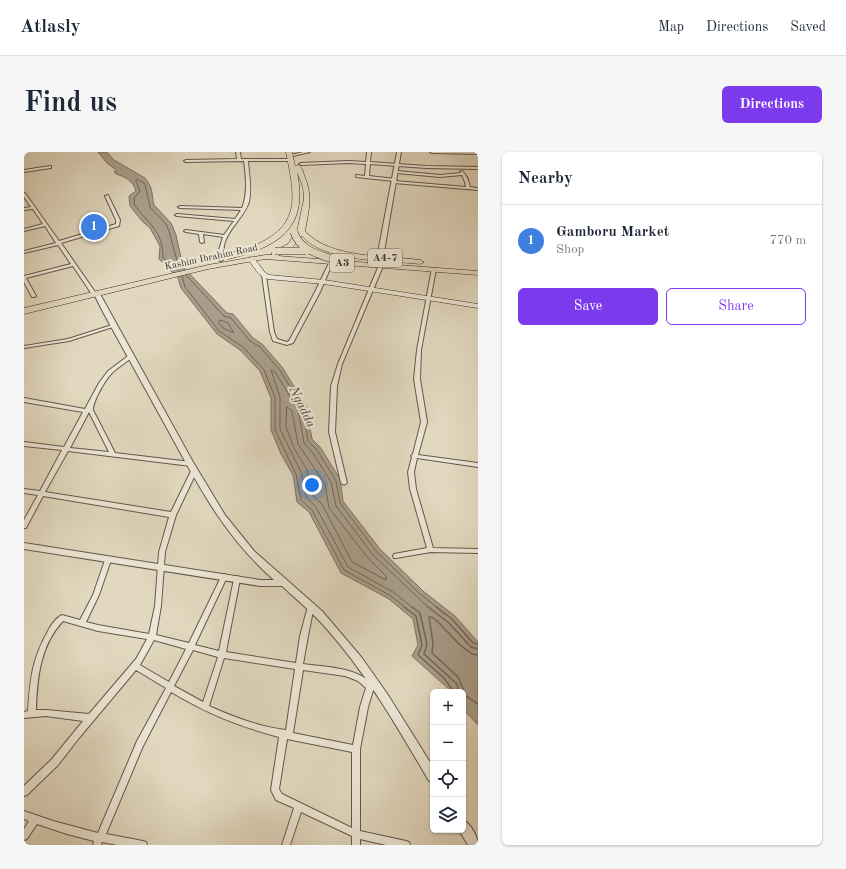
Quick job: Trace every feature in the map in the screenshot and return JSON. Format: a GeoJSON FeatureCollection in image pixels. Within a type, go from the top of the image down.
{"type":"FeatureCollection","features":[{"type":"Feature","properties":{"kind":"highway"},"geometry":{"type":"LineString","coordinates":[[291,155],[297,196],[294,212],[281,234],[296,240]]}},
{"type":"Feature","properties":{"kind":"highway"},"geometry":{"type":"LineString","coordinates":[[265,257],[290,247],[296,240],[299,230],[294,225],[302,199],[302,187],[291,155]]}},
{"type":"Feature","properties":{"kind":"highway","name":"A4-7"},"geometry":{"type":"LineString","coordinates":[[299,230],[306,239],[315,245],[336,252],[424,263]]}},
{"type":"Feature","properties":{"kind":"highway","name":"A3"},"geometry":{"type":"LineString","coordinates":[[299,230],[297,240],[308,250],[331,261]]}},
{"type":"Feature","properties":{"kind":"highway","name":"Kashim Ibrahim Road"},"geometry":{"type":"LineString","coordinates":[[24,310],[207,265],[262,246],[281,234]]}},
{"type":"Feature","properties":{"kind":"highway"},"geometry":{"type":"LineString","coordinates":[[313,260],[299,255],[294,249],[298,245],[303,244],[315,245]]}},
{"type":"Feature","properties":{"kind":"highway","name":"A4-7"},"geometry":{"type":"LineString","coordinates":[[207,265],[275,250],[306,251],[380,260],[478,267]]}},
{"type":"Feature","properties":{"kind":"highway","name":"Kashim Ibrahim Road"},"geometry":{"type":"LineString","coordinates":[[207,265],[265,257],[478,272]]}},
{"type":"Feature","properties":{"kind":"highway","name":"A4-7"},"geometry":{"type":"LineString","coordinates":[[331,261],[478,272]]}},
{"type":"Feature","properties":{"kind":"main road"},"geometry":{"type":"LineString","coordinates":[[251,259],[256,263],[257,268],[264,276],[324,282],[478,306]]}},
{"type":"Feature","properties":{"kind":"street"},"geometry":{"type":"LineString","coordinates":[[238,152],[239,160]]}},
{"type":"Feature","properties":{"kind":"street"},"geometry":{"type":"LineString","coordinates":[[186,161],[246,160],[308,152]]}},
{"type":"Feature","properties":{"kind":"street"},"geometry":{"type":"LineString","coordinates":[[367,177],[369,152]]}},
{"type":"Feature","properties":{"kind":"street"},"geometry":{"type":"LineString","coordinates":[[380,258],[397,172],[399,152]]}},
{"type":"Feature","properties":{"kind":"street"},"geometry":{"type":"LineString","coordinates":[[432,152],[478,153]]}},
{"type":"Feature","properties":{"kind":"street"},"geometry":{"type":"LineString","coordinates":[[221,260],[219,249],[225,236],[246,202],[246,160]]}},
{"type":"Feature","properties":{"kind":"street"},"geometry":{"type":"LineString","coordinates":[[301,164],[368,162],[478,168]]}},
{"type":"Feature","properties":{"kind":"street"},"geometry":{"type":"LineString","coordinates":[[24,171],[50,167]]}},
{"type":"Feature","properties":{"kind":"street"},"geometry":{"type":"LineString","coordinates":[[459,168],[468,188]]}},
{"type":"Feature","properties":{"kind":"street"},"geometry":{"type":"LineString","coordinates":[[397,172],[440,176],[463,174]]}},
{"type":"Feature","properties":{"kind":"street"},"geometry":{"type":"LineString","coordinates":[[357,176],[478,189]]}},
{"type":"Feature","properties":{"kind":"street"},"geometry":{"type":"LineString","coordinates":[[24,194],[73,265],[95,293],[192,468],[220,514],[256,559],[311,606],[329,624],[373,678],[430,772]]}},
{"type":"Feature","properties":{"kind":"street"},"geometry":{"type":"LineString","coordinates":[[24,252],[58,244],[118,225],[118,220],[107,196]]}},
{"type":"Feature","properties":{"kind":"street"},"geometry":{"type":"LineString","coordinates":[[180,207],[242,209]]}},
{"type":"Feature","properties":{"kind":"street"},"geometry":{"type":"LineString","coordinates":[[24,209],[33,208]]}},
{"type":"Feature","properties":{"kind":"street"},"geometry":{"type":"LineString","coordinates":[[177,215],[235,220]]}},
{"type":"Feature","properties":{"kind":"street"},"geometry":{"type":"LineString","coordinates":[[24,230],[45,225]]}},
{"type":"Feature","properties":{"kind":"street"},"geometry":{"type":"LineString","coordinates":[[186,231],[225,236]]}},
{"type":"Feature","properties":{"kind":"street"},"geometry":{"type":"LineString","coordinates":[[201,233],[202,242]]}},
{"type":"Feature","properties":{"kind":"street"},"geometry":{"type":"LineString","coordinates":[[264,276],[272,332],[275,340],[287,344],[291,342],[306,311],[324,282],[331,261]]}},
{"type":"Feature","properties":{"kind":"street"},"geometry":{"type":"LineString","coordinates":[[34,296],[24,277],[73,265]]}},
{"type":"Feature","properties":{"kind":"street"},"geometry":{"type":"LineString","coordinates":[[344,483],[332,432],[334,386],[340,364],[381,266]]}},
{"type":"Feature","properties":{"kind":"street"},"geometry":{"type":"LineString","coordinates":[[431,550],[413,489],[411,472],[424,422],[417,379],[419,350],[434,269]]}},
{"type":"Feature","properties":{"kind":"street"},"geometry":{"type":"LineString","coordinates":[[24,347],[69,340],[114,326]]}},
{"type":"Feature","properties":{"kind":"street"},"geometry":{"type":"LineString","coordinates":[[24,526],[68,448],[102,383],[110,372],[130,357]]}},
{"type":"Feature","properties":{"kind":"street"},"geometry":{"type":"LineString","coordinates":[[24,400],[88,408],[113,454]]}},
{"type":"Feature","properties":{"kind":"street"},"geometry":{"type":"LineString","coordinates":[[24,444],[113,454],[192,468]]}},
{"type":"Feature","properties":{"kind":"street"},"geometry":{"type":"LineString","coordinates":[[414,456],[478,465]]}},
{"type":"Feature","properties":{"kind":"street"},"geometry":{"type":"LineString","coordinates":[[24,792],[55,762],[135,665],[152,637],[158,606],[162,552],[173,515],[192,468]]}},
{"type":"Feature","properties":{"kind":"street"},"geometry":{"type":"LineString","coordinates":[[24,491],[173,515]]}},
{"type":"Feature","properties":{"kind":"street"},"geometry":{"type":"LineString","coordinates":[[24,546],[260,583],[283,583]]}},
{"type":"Feature","properties":{"kind":"street"},"geometry":{"type":"LineString","coordinates":[[396,556],[431,550],[478,551]]}},
{"type":"Feature","properties":{"kind":"street"},"geometry":{"type":"LineString","coordinates":[[82,623],[96,595],[108,560]]}},
{"type":"Feature","properties":{"kind":"street"},"geometry":{"type":"LineString","coordinates":[[98,841],[140,744],[191,647],[224,577]]}},
{"type":"Feature","properties":{"kind":"street"},"geometry":{"type":"LineString","coordinates":[[205,707],[215,682],[223,655],[237,579]]}},
{"type":"Feature","properties":{"kind":"street"},"geometry":{"type":"LineString","coordinates":[[311,606],[274,790],[279,797],[356,834],[406,845]]}},
{"type":"Feature","properties":{"kind":"street"},"geometry":{"type":"LineString","coordinates":[[90,718],[46,713],[28,715],[34,680],[46,643],[58,621],[62,618],[98,628],[152,637],[223,655],[345,673],[361,679],[370,687]]}},
{"type":"Feature","properties":{"kind":"street"},"geometry":{"type":"LineString","coordinates":[[135,665],[169,688],[234,720],[286,734],[356,749]]}},
{"type":"Feature","properties":{"kind":"street"},"geometry":{"type":"LineString","coordinates":[[356,845],[356,749],[373,678]]}},
{"type":"Feature","properties":{"kind":"street"},"geometry":{"type":"LineString","coordinates":[[286,845],[299,806]]}},
{"type":"Feature","properties":{"kind":"street"},"geometry":{"type":"LineString","coordinates":[[24,815],[98,841],[143,845]]}},
{"type":"Feature","properties":{"kind":"street"},"geometry":{"type":"LineString","coordinates":[[24,836],[35,820]]}},
{"type":"Feature","properties":{"kind":"street"},"geometry":{"type":"LineString","coordinates":[[466,831],[475,845]]}},
{"type":"Feature","properties":{"kind":"water","name":"Ngadda"},"geometry":{"type":"Polygon","coordinates":[[[98,152],[107,152],[114,160],[145,178],[151,188],[154,205],[171,223],[176,235],[183,267],[227,313],[233,314],[253,338],[262,344],[282,367],[306,406],[312,439],[320,447],[340,479],[343,501],[379,548],[423,591],[455,616],[478,642],[478,725],[466,712],[466,689],[449,689],[412,656],[418,645],[413,619],[389,599],[341,573],[309,512],[297,502],[293,475],[281,454],[271,430],[271,398],[260,371],[240,350],[217,334],[181,288],[178,278],[159,259],[160,246],[150,228],[142,221],[130,206],[129,196],[136,191],[133,185],[126,178],[116,174],[114,172],[117,171],[107,163],[98,152]]]}},
{"type":"Feature","properties":{"kind":"place","name":"Gamboru Market"},"geometry":{"type":"Point","coordinates":[94,227]}}]}
